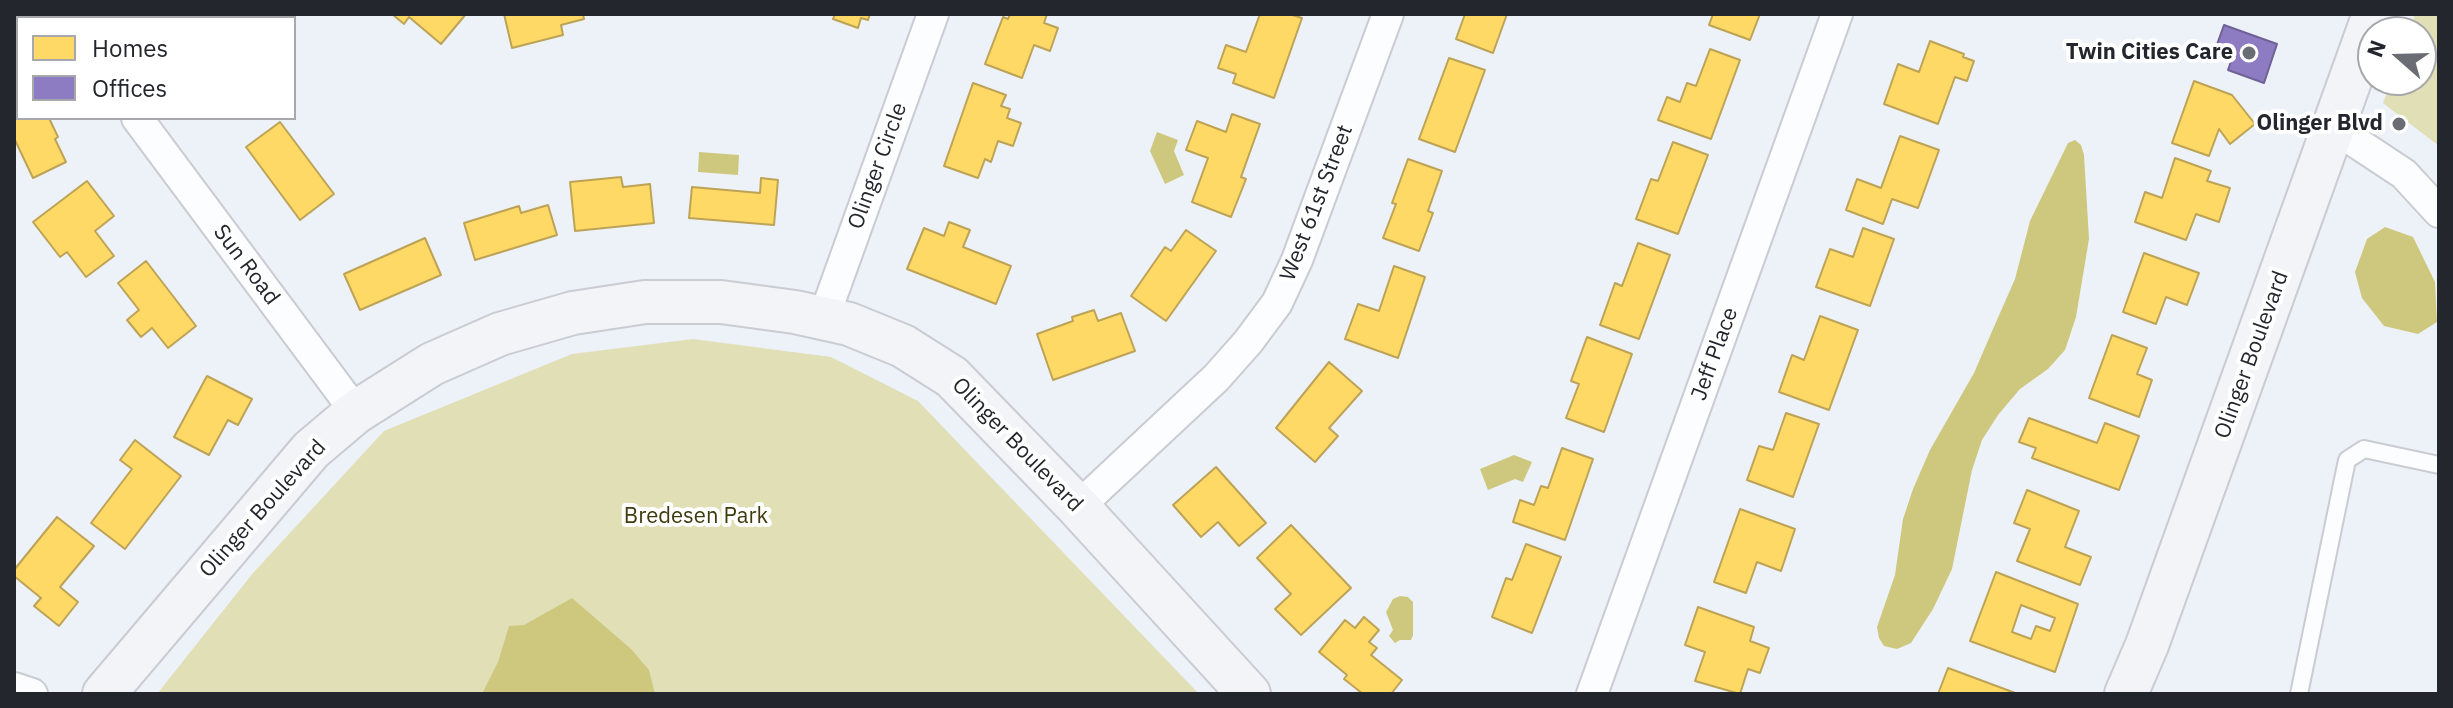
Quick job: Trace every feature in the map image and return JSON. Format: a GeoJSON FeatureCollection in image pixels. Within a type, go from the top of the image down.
{"type":"FeatureCollection","features":[{"type":"Feature","properties":{"kind":"street","name":"Olinger Circle"},"geometry":{"type":"LineString","coordinates":[[824,317],[933,14]]}},
{"type":"Feature","properties":{"kind":"street","name":"West 61st Street"},"geometry":{"type":"LineString","coordinates":[[1078,507],[1216,378],[1277,303],[1297,260],[1388,14]]}},
{"type":"Feature","properties":{"kind":"street","name":"Jeff Place"},"geometry":{"type":"LineString","coordinates":[[1592,694],[1837,14]]}},
{"type":"Feature","properties":{"kind":"street","name":"Olinger Boulevard"},"geometry":{"type":"LineString","coordinates":[[2126,694],[2147,645],[2374,14]]}},
{"type":"Feature","properties":{"kind":"street","name":"Sun Road"},"geometry":{"type":"LineString","coordinates":[[138,120],[356,412]]}},
{"type":"Feature","properties":{"kind":"street"},"geometry":{"type":"LineString","coordinates":[[2333,127],[2404,174],[2439,212]]}},
{"type":"Feature","properties":{"kind":"street","name":"Olinger Boulevard"},"geometry":{"type":"LineString","coordinates":[[104,694],[301,461],[356,412],[432,364],[500,334],[573,313],[645,302],[721,302],[824,317],[849,324],[903,346],[952,377],[1078,507],[1249,694]]}},
{"type":"Feature","properties":{"kind":"street"},"geometry":{"type":"LineString","coordinates":[[14,688],[32,694]]}},
{"type":"Feature","properties":{"kind":"lane"},"geometry":{"type":"LineString","coordinates":[[2299,694],[2347,460],[2364,449],[2439,465]]}},
{"type":"Feature","properties":{"kind":"green space"},"geometry":{"type":"Polygon","coordinates":[[[2439,14],[2439,146],[2383,103],[2386,96],[2437,96],[2437,16],[2414,16],[2439,14]]]}},
{"type":"Feature","properties":{"kind":"green space","name":"Bredesen Park"},"geometry":{"type":"Polygon","coordinates":[[[693,339],[831,357],[918,401],[1199,694],[157,694],[253,573],[384,431],[572,354],[693,339]]]}},
{"type":"Feature","properties":{"kind":"shaded area"},"geometry":{"type":"Polygon","coordinates":[[[1157,132],[1178,140],[1174,151],[1184,175],[1165,184],[1150,151],[1157,132]]]}},
{"type":"Feature","properties":{"kind":"shaded area"},"geometry":{"type":"Polygon","coordinates":[[[2075,140],[2081,145],[2084,155],[2089,239],[2076,317],[2065,350],[2048,369],[2020,389],[1982,440],[1972,470],[1952,569],[1933,609],[1911,643],[1897,649],[1884,646],[1877,627],[1895,575],[1903,519],[1913,489],[1930,450],[1974,373],[2015,279],[2030,221],[2068,143],[2075,140]]]}},
{"type":"Feature","properties":{"kind":"shaded area"},"geometry":{"type":"Polygon","coordinates":[[[699,152],[739,155],[738,175],[698,172],[699,152]]]}},
{"type":"Feature","properties":{"kind":"shaded area"},"geometry":{"type":"Polygon","coordinates":[[[2385,227],[2413,237],[2435,282],[2437,322],[2418,334],[2384,326],[2362,298],[2355,272],[2367,239],[2385,227]]]}},
{"type":"Feature","properties":{"kind":"shaded area"},"geometry":{"type":"Polygon","coordinates":[[[1514,455],[1532,462],[1523,482],[1515,479],[1488,490],[1480,469],[1514,455]]]}},
{"type":"Feature","properties":{"kind":"shaded area"},"geometry":{"type":"Polygon","coordinates":[[[1408,597],[1413,602],[1413,635],[1411,640],[1395,643],[1389,636],[1393,630],[1386,612],[1393,599],[1408,597]]]}},
{"type":"Feature","properties":{"kind":"shaded area"},"geometry":{"type":"Polygon","coordinates":[[[572,598],[631,649],[649,670],[655,694],[482,694],[498,662],[509,626],[524,625],[572,598]]]}},
{"type":"Feature","properties":{"kind":"building: Homes"},"geometry":{"type":"Polygon","coordinates":[[[392,14],[466,14],[441,44],[409,17],[404,24],[392,14]]]}},
{"type":"Feature","properties":{"kind":"building: Homes"},"geometry":{"type":"Polygon","coordinates":[[[504,14],[583,14],[584,19],[561,25],[563,35],[512,48],[504,14]]]}},
{"type":"Feature","properties":{"kind":"building: Homes"},"geometry":{"type":"Polygon","coordinates":[[[835,14],[870,14],[868,20],[861,18],[858,28],[833,19],[835,14]]]}},
{"type":"Feature","properties":{"kind":"building: Homes"},"geometry":{"type":"Polygon","coordinates":[[[1010,14],[1047,14],[1044,23],[1058,28],[1050,51],[1034,45],[1022,78],[985,64],[1003,17],[1008,19],[1010,14]]]}},
{"type":"Feature","properties":{"kind":"building: Homes"},"geometry":{"type":"Polygon","coordinates":[[[1260,14],[1289,14],[1302,18],[1274,98],[1233,83],[1236,74],[1218,68],[1226,45],[1246,52],[1260,14]]]}},
{"type":"Feature","properties":{"kind":"building: Homes"},"geometry":{"type":"Polygon","coordinates":[[[1465,14],[1507,14],[1493,53],[1456,39],[1465,14]]]}},
{"type":"Feature","properties":{"kind":"building: Homes"},"geometry":{"type":"Polygon","coordinates":[[[1713,14],[1760,14],[1750,40],[1709,25],[1713,14]]]}},
{"type":"Feature","properties":{"kind":"building: Homes"},"geometry":{"type":"Polygon","coordinates":[[[1930,41],[1974,61],[1967,81],[1955,77],[1938,124],[1884,104],[1898,64],[1919,72],[1930,41]]]}},
{"type":"Feature","properties":{"kind":"building: Homes"},"geometry":{"type":"Polygon","coordinates":[[[1710,49],[1740,60],[1711,139],[1658,120],[1667,97],[1680,102],[1687,83],[1696,86],[1710,49]]]}},
{"type":"Feature","properties":{"kind":"building: Homes"},"geometry":{"type":"Polygon","coordinates":[[[1449,58],[1485,70],[1455,152],[1419,139],[1449,58]]]}},
{"type":"Feature","properties":{"kind":"building: Homes"},"geometry":{"type":"Polygon","coordinates":[[[2194,81],[2232,95],[2255,124],[2230,144],[2219,129],[2209,156],[2172,143],[2194,81]]]}},
{"type":"Feature","properties":{"kind":"building: Homes"},"geometry":{"type":"Polygon","coordinates":[[[973,83],[1006,95],[1001,106],[1010,109],[1007,118],[1021,123],[1013,146],[998,141],[991,162],[985,159],[978,178],[944,166],[973,83]]]}},
{"type":"Feature","properties":{"kind":"building: Homes"},"geometry":{"type":"Polygon","coordinates":[[[14,103],[16,120],[50,120],[66,162],[33,178],[14,138],[14,103]]]}},
{"type":"Feature","properties":{"kind":"building: Homes"},"geometry":{"type":"Polygon","coordinates":[[[1232,114],[1260,124],[1241,177],[1246,179],[1231,217],[1192,202],[1208,158],[1186,150],[1197,121],[1226,132],[1232,114]]]}},
{"type":"Feature","properties":{"kind":"building: Homes"},"geometry":{"type":"Polygon","coordinates":[[[280,122],[334,194],[300,220],[246,147],[280,122]]]}},
{"type":"Feature","properties":{"kind":"building: Homes"},"geometry":{"type":"Polygon","coordinates":[[[1900,136],[1939,150],[1918,208],[1892,199],[1883,224],[1846,210],[1857,179],[1881,188],[1900,136]]]}},
{"type":"Feature","properties":{"kind":"building: Homes"},"geometry":{"type":"Polygon","coordinates":[[[1673,142],[1708,155],[1678,234],[1636,219],[1651,179],[1658,181],[1673,142]]]}},
{"type":"Feature","properties":{"kind":"building: Homes"},"geometry":{"type":"Polygon","coordinates":[[[2175,158],[2211,171],[2207,181],[2230,188],[2219,222],[2196,214],[2186,240],[2135,222],[2145,192],[2162,198],[2175,158]]]}},
{"type":"Feature","properties":{"kind":"building: Homes"},"geometry":{"type":"Polygon","coordinates":[[[1408,159],[1442,171],[1428,211],[1433,213],[1419,251],[1383,238],[1408,159]]]}},
{"type":"Feature","properties":{"kind":"building: Homes"},"geometry":{"type":"Polygon","coordinates":[[[621,177],[623,187],[650,184],[654,223],[575,231],[570,182],[621,177]]]}},
{"type":"Feature","properties":{"kind":"building: Homes"},"geometry":{"type":"Polygon","coordinates":[[[761,178],[778,180],[774,225],[689,218],[692,187],[760,193],[761,178]]]}},
{"type":"Feature","properties":{"kind":"building: Homes"},"geometry":{"type":"Polygon","coordinates":[[[87,181],[114,216],[95,231],[114,256],[86,277],[67,252],[60,257],[33,222],[87,181]]]}},
{"type":"Feature","properties":{"kind":"building: Homes"},"geometry":{"type":"Polygon","coordinates":[[[548,205],[557,235],[475,260],[464,223],[519,206],[521,213],[548,205]]]}},
{"type":"Feature","properties":{"kind":"building: Homes"},"geometry":{"type":"Polygon","coordinates":[[[949,222],[970,230],[963,247],[1011,266],[996,304],[907,269],[924,228],[944,236],[949,222]]]}},
{"type":"Feature","properties":{"kind":"building: Homes"},"geometry":{"type":"Polygon","coordinates":[[[1863,228],[1894,239],[1870,306],[1816,287],[1830,249],[1853,257],[1863,228]]]}},
{"type":"Feature","properties":{"kind":"building: Homes"},"geometry":{"type":"Polygon","coordinates":[[[1186,230],[1216,251],[1166,321],[1131,296],[1165,247],[1171,251],[1186,230]]]}},
{"type":"Feature","properties":{"kind":"building: Homes"},"geometry":{"type":"Polygon","coordinates":[[[425,238],[441,275],[360,310],[344,274],[425,238]]]}},
{"type":"Feature","properties":{"kind":"building: Homes"},"geometry":{"type":"Polygon","coordinates":[[[1638,243],[1670,255],[1639,339],[1600,325],[1615,283],[1622,286],[1638,243]]]}},
{"type":"Feature","properties":{"kind":"building: Homes"},"geometry":{"type":"Polygon","coordinates":[[[2144,253],[2199,273],[2187,305],[2166,297],[2156,324],[2123,312],[2144,253]]]}},
{"type":"Feature","properties":{"kind":"building: Homes"},"geometry":{"type":"Polygon","coordinates":[[[146,261],[196,326],[168,348],[152,328],[141,337],[127,320],[139,310],[118,283],[146,261]]]}},
{"type":"Feature","properties":{"kind":"building: Homes"},"geometry":{"type":"Polygon","coordinates":[[[1394,266],[1425,277],[1398,358],[1345,339],[1358,304],[1379,311],[1394,266]]]}},
{"type":"Feature","properties":{"kind":"building: Homes"},"geometry":{"type":"Polygon","coordinates":[[[1094,310],[1098,321],[1121,313],[1135,351],[1053,380],[1037,334],[1094,310]]]}},
{"type":"Feature","properties":{"kind":"building: Homes"},"geometry":{"type":"Polygon","coordinates":[[[1820,316],[1858,330],[1829,410],[1779,392],[1792,355],[1804,360],[1820,316]]]}},
{"type":"Feature","properties":{"kind":"building: Homes"},"geometry":{"type":"Polygon","coordinates":[[[2112,335],[2147,348],[2137,374],[2152,380],[2139,417],[2089,398],[2112,335]]]}},
{"type":"Feature","properties":{"kind":"building: Homes"},"geometry":{"type":"Polygon","coordinates":[[[1587,337],[1632,354],[1604,432],[1566,418],[1579,384],[1571,381],[1587,337]]]}},
{"type":"Feature","properties":{"kind":"building: Homes"},"geometry":{"type":"Polygon","coordinates":[[[1329,362],[1362,391],[1329,428],[1338,436],[1315,462],[1276,428],[1329,362]]]}},
{"type":"Feature","properties":{"kind":"building: Homes"},"geometry":{"type":"Polygon","coordinates":[[[207,376],[252,399],[238,425],[228,420],[209,455],[174,437],[207,376]]]}},
{"type":"Feature","properties":{"kind":"building: Homes"},"geometry":{"type":"Polygon","coordinates":[[[1786,413],[1819,424],[1793,497],[1747,480],[1759,446],[1773,450],[1786,413]]]}},
{"type":"Feature","properties":{"kind":"building: Homes"},"geometry":{"type":"Polygon","coordinates":[[[2029,418],[2097,443],[2105,423],[2139,436],[2119,490],[2032,458],[2036,448],[2019,442],[2029,418]]]}},
{"type":"Feature","properties":{"kind":"building: Homes"},"geometry":{"type":"Polygon","coordinates":[[[135,440],[181,476],[125,549],[91,523],[132,469],[120,460],[135,440]]]}},
{"type":"Feature","properties":{"kind":"building: Homes"},"geometry":{"type":"Polygon","coordinates":[[[1562,448],[1593,459],[1565,540],[1513,522],[1520,500],[1534,505],[1541,486],[1548,488],[1562,448]]]}},
{"type":"Feature","properties":{"kind":"building: Homes"},"geometry":{"type":"Polygon","coordinates":[[[1216,467],[1266,523],[1239,546],[1218,522],[1201,537],[1173,505],[1216,467]]]}},
{"type":"Feature","properties":{"kind":"building: Homes"},"geometry":{"type":"Polygon","coordinates":[[[2027,490],[2079,511],[2065,547],[2091,557],[2080,585],[2017,561],[2030,529],[2014,523],[2027,490]]]}},
{"type":"Feature","properties":{"kind":"building: Homes"},"geometry":{"type":"Polygon","coordinates":[[[1740,509],[1795,529],[1781,571],[1757,562],[1746,593],[1714,582],[1740,509]]]}},
{"type":"Feature","properties":{"kind":"building: Homes"},"geometry":{"type":"Polygon","coordinates":[[[57,517],[94,546],[60,587],[78,602],[59,626],[34,606],[41,598],[14,576],[14,570],[57,517]]]}},
{"type":"Feature","properties":{"kind":"building: Homes"},"geometry":{"type":"Polygon","coordinates":[[[1291,525],[1351,588],[1301,635],[1275,609],[1291,594],[1257,558],[1291,525]]]}},
{"type":"Feature","properties":{"kind":"building: Homes"},"geometry":{"type":"Polygon","coordinates":[[[1526,544],[1561,557],[1532,633],[1492,617],[1506,578],[1512,580],[1526,544]]]}},
{"type":"Feature","properties":{"kind":"building: Homes"},"geometry":{"type":"Polygon","coordinates":[[[1996,572],[2078,604],[2055,672],[1970,641],[1996,572]],[[2021,605],[2012,632],[2031,639],[2036,626],[2050,631],[2055,618],[2021,605]]]}},
{"type":"Feature","properties":{"kind":"building: Homes"},"geometry":{"type":"Polygon","coordinates":[[[1698,607],[1754,627],[1750,641],[1769,648],[1760,673],[1748,669],[1740,694],[1695,681],[1705,652],[1685,645],[1698,607]]]}},
{"type":"Feature","properties":{"kind":"building: Homes"},"geometry":{"type":"Polygon","coordinates":[[[1364,617],[1379,630],[1369,642],[1377,648],[1371,655],[1402,680],[1391,694],[1363,694],[1344,679],[1347,675],[1319,652],[1345,620],[1355,628],[1364,617]]]}},
{"type":"Feature","properties":{"kind":"building: Homes"},"geometry":{"type":"Polygon","coordinates":[[[1948,668],[2018,694],[1938,694],[1948,668]]]}},
{"type":"Feature","properties":{"kind":"building: Offices","name":"Twin Cities Care"},"geometry":{"type":"Polygon","coordinates":[[[2224,25],[2277,44],[2264,83],[2228,70],[2233,56],[2215,50],[2224,25]]]}},
{"type":"Feature","properties":{"kind":"place","name":"Twin Cities Care"},"geometry":{"type":"Point","coordinates":[2249,53]}},
{"type":"Feature","properties":{"kind":"place","name":"Olinger Blvd"},"geometry":{"type":"Point","coordinates":[2399,124]}}]}
